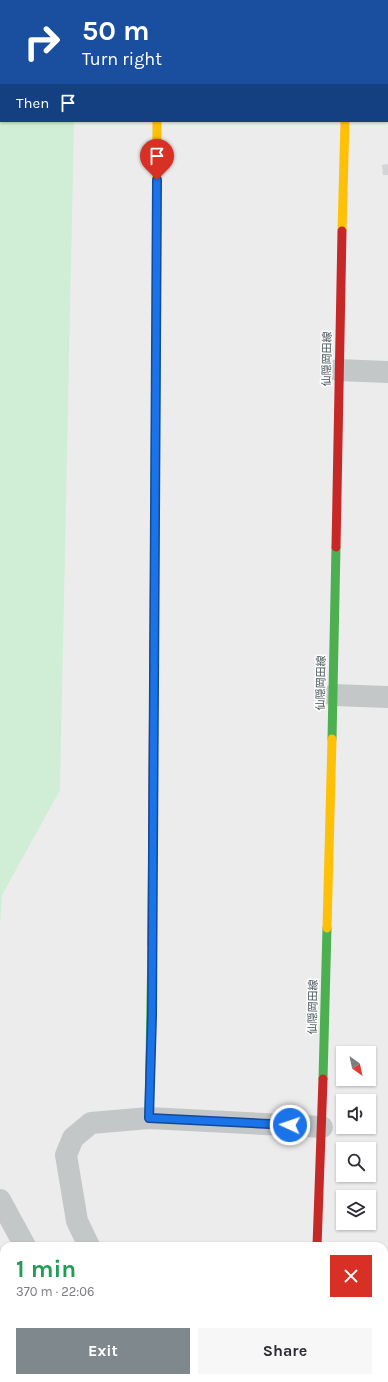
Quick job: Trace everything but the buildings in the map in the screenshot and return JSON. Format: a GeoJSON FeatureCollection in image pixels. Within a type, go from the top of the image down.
{"type":"FeatureCollection","features":[{"type":"Feature","properties":{"kind":"main road"},"geometry":{"type":"LineString","coordinates":[[149,1118],[152,1008],[158,122]]}},
{"type":"Feature","properties":{"kind":"main road","name":"仙隠岡田線"},"geometry":{"type":"LineString","coordinates":[[317,1242],[322,1127],[333,695],[338,370],[345,122]]}},
{"type":"Feature","properties":{"kind":"street"},"geometry":{"type":"LineString","coordinates":[[338,370],[388,372]]}},
{"type":"Feature","properties":{"kind":"street"},"geometry":{"type":"LineString","coordinates":[[333,695],[388,697]]}},
{"type":"Feature","properties":{"kind":"street"},"geometry":{"type":"LineString","coordinates":[[87,1242],[77,1221],[66,1155],[73,1138],[92,1123],[149,1118],[322,1127]]}},
{"type":"Feature","properties":{"kind":"street"},"geometry":{"type":"LineString","coordinates":[[0,1200],[23,1242]]}},
{"type":"Feature","properties":{"kind":"green space"},"geometry":{"type":"Polygon","coordinates":[[[0,122],[74,122],[60,790],[2,895],[0,926],[0,122]]]}},
{"type":"Feature","properties":{"kind":"traffic: fast"},"geometry":{"type":"LineString","coordinates":[[154,642],[156,352]]}},
{"type":"Feature","properties":{"kind":"traffic: fast"},"geometry":{"type":"LineString","coordinates":[[332,739],[336,547]]}},
{"type":"Feature","properties":{"kind":"traffic: fast"},"geometry":{"type":"LineString","coordinates":[[323,1079],[327,928]]}},
{"type":"Feature","properties":{"kind":"traffic: fast"},"geometry":{"type":"LineString","coordinates":[[149,1118],[152,944]]}},
{"type":"Feature","properties":{"kind":"traffic: slow"},"geometry":{"type":"LineString","coordinates":[[156,352],[157,122]]}},
{"type":"Feature","properties":{"kind":"traffic: slow"},"geometry":{"type":"LineString","coordinates":[[342,231],[345,122]]}},
{"type":"Feature","properties":{"kind":"traffic: slow"},"geometry":{"type":"LineString","coordinates":[[327,928],[332,739]]}},
{"type":"Feature","properties":{"kind":"traffic: jam"},"geometry":{"type":"LineString","coordinates":[[336,547],[342,231]]}},
{"type":"Feature","properties":{"kind":"traffic: jam"},"geometry":{"type":"LineString","coordinates":[[152,944],[154,642]]}},
{"type":"Feature","properties":{"kind":"traffic: jam"},"geometry":{"type":"LineString","coordinates":[[317,1242],[323,1079]]}},
{"type":"Feature","properties":{"kind":"route"},"geometry":{"type":"LineString","coordinates":[[157,180],[152,1016],[149,1118],[290,1125]]}}]}
